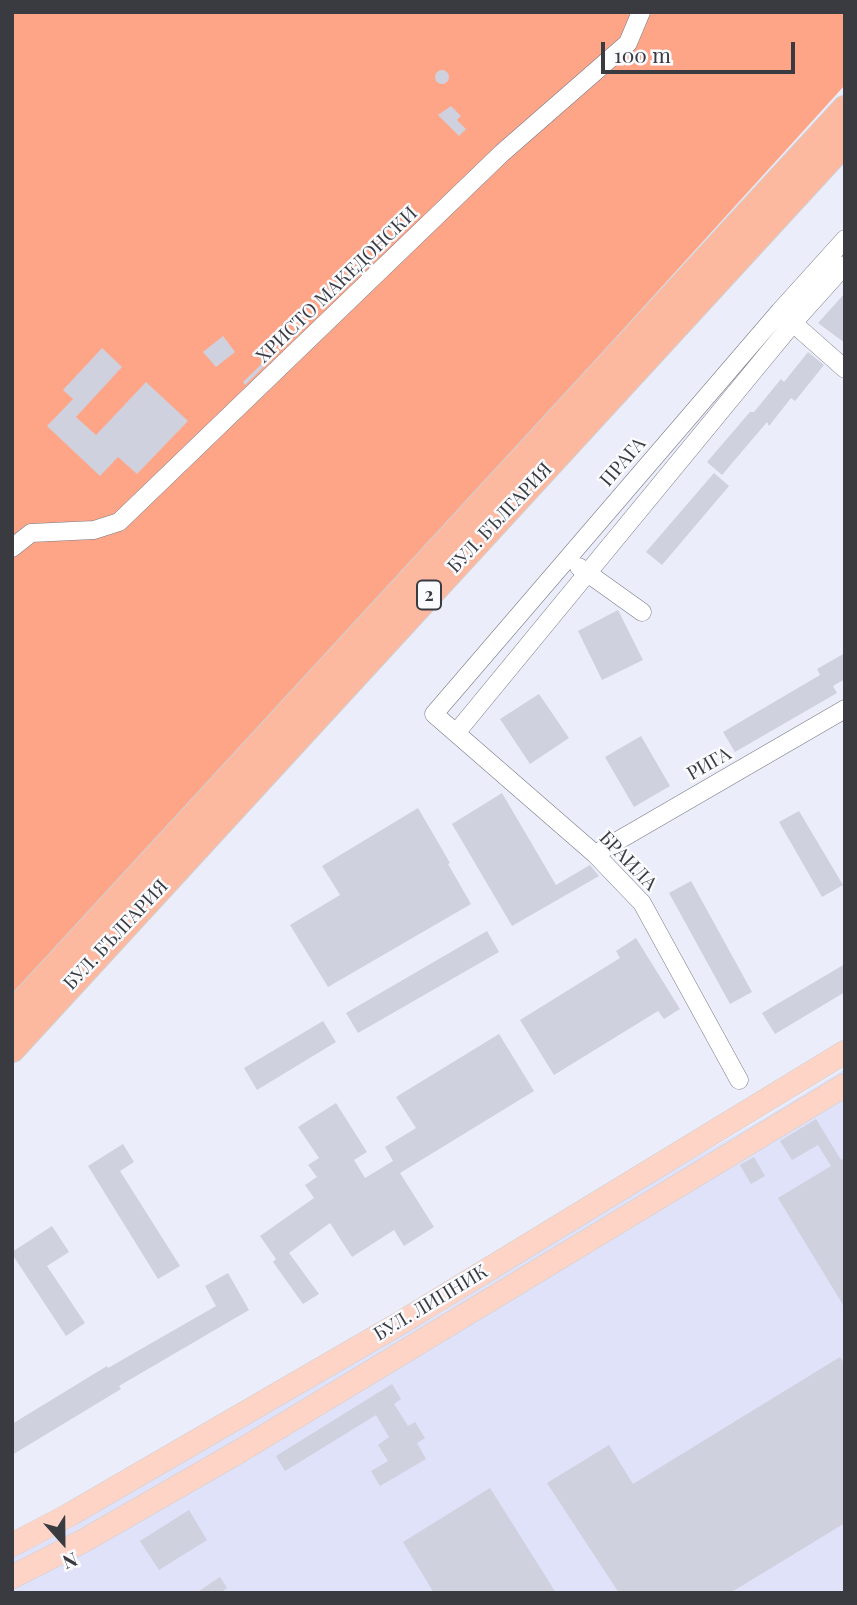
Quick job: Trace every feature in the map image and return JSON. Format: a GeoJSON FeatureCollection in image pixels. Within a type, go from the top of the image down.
{"type":"FeatureCollection","features":[{"type":"Feature","properties":{"kind":"highway","name":"БУЛ. БЪЛГАРИЯ"},"geometry":{"type":"LineString","coordinates":[[12,1014],[845,109]]}},
{"type":"Feature","properties":{"kind":"highway","name":"БУЛ. БЪЛГАРИЯ"},"geometry":{"type":"LineString","coordinates":[[12,1049],[845,142]]}},
{"type":"Feature","properties":{"kind":"main road","name":"БУЛ. ЛИПНИК"},"geometry":{"type":"LineString","coordinates":[[12,1545],[69,1515],[402,1322],[845,1052]]}},
{"type":"Feature","properties":{"kind":"main road","name":"БУЛ. ЛИПНИК"},"geometry":{"type":"LineString","coordinates":[[12,1577],[85,1540],[206,1471],[845,1085]]}},
{"type":"Feature","properties":{"kind":"main road"},"geometry":{"type":"LineString","coordinates":[[402,1322],[417,1345]]}},
{"type":"Feature","properties":{"kind":"street","name":"ХРИСТО МАКЕДОНСКИ"},"geometry":{"type":"LineString","coordinates":[[12,548],[31,533],[94,530],[119,522],[502,153],[628,43],[641,12]]}},
{"type":"Feature","properties":{"kind":"street","name":"ПРАГА"},"geometry":{"type":"LineString","coordinates":[[434,714],[568,558],[787,317],[839,266],[845,239]]}},
{"type":"Feature","properties":{"kind":"street"},"geometry":{"type":"LineString","coordinates":[[456,733],[588,573],[787,317],[845,369]]}},
{"type":"Feature","properties":{"kind":"street"},"geometry":{"type":"LineString","coordinates":[[568,558],[642,612]]}},
{"type":"Feature","properties":{"kind":"street","name":"РИГА"},"geometry":{"type":"LineString","coordinates":[[595,854],[845,709]]}},
{"type":"Feature","properties":{"kind":"street","name":"БРАИЛА"},"geometry":{"type":"LineString","coordinates":[[434,714],[595,854],[642,903],[740,1080]]}},
{"type":"Feature","properties":{"kind":"shaded area"},"geometry":{"type":"Polygon","coordinates":[[[12,12],[845,12],[845,85],[12,1003],[12,12]]]}},
{"type":"Feature","properties":{"kind":"shaded area"},"geometry":{"type":"Polygon","coordinates":[[[845,1069],[845,1593],[12,1593],[12,1557],[443,1312],[588,1219],[845,1069]]]}},
{"type":"Feature","properties":{"kind":"building"},"geometry":{"type":"Polygon","coordinates":[[[439,70],[445,70],[449,77],[445,84],[439,84],[435,80],[435,74],[439,70]]]}},
{"type":"Feature","properties":{"kind":"building"},"geometry":{"type":"Polygon","coordinates":[[[451,106],[461,116],[457,120],[466,129],[459,136],[438,115],[451,106]]]}},
{"type":"Feature","properties":{"kind":"building"},"geometry":{"type":"Polygon","coordinates":[[[845,293],[845,343],[818,323],[845,293]]]}},
{"type":"Feature","properties":{"kind":"building"},"geometry":{"type":"Polygon","coordinates":[[[223,336],[235,352],[216,367],[203,352],[223,336]]]}},
{"type":"Feature","properties":{"kind":"building"},"geometry":{"type":"Polygon","coordinates":[[[102,348],[122,367],[76,417],[96,435],[146,382],[188,421],[137,474],[118,457],[100,476],[47,426],[73,399],[63,390],[102,348]]]}},
{"type":"Feature","properties":{"kind":"building"},"geometry":{"type":"Polygon","coordinates":[[[808,352],[824,365],[795,401],[791,398],[769,426],[767,422],[722,475],[707,462],[781,379],[784,382],[808,352]]]}},
{"type":"Feature","properties":{"kind":"building"},"geometry":{"type":"Polygon","coordinates":[[[270,356],[272,359],[245,385],[243,382],[270,356]]]}},
{"type":"Feature","properties":{"kind":"building"},"geometry":{"type":"Polygon","coordinates":[[[714,473],[729,486],[662,565],[646,552],[714,473]]]}},
{"type":"Feature","properties":{"kind":"building"},"geometry":{"type":"Polygon","coordinates":[[[618,610],[643,660],[602,680],[578,631],[618,610]]]}},
{"type":"Feature","properties":{"kind":"building"},"geometry":{"type":"Polygon","coordinates":[[[845,653],[845,679],[833,686],[837,693],[735,752],[723,732],[820,675],[817,669],[845,653]]]}},
{"type":"Feature","properties":{"kind":"building"},"geometry":{"type":"Polygon","coordinates":[[[539,694],[569,738],[530,764],[500,719],[539,694]]]}},
{"type":"Feature","properties":{"kind":"building"},"geometry":{"type":"Polygon","coordinates":[[[641,736],[670,786],[634,807],[605,757],[641,736]]]}},
{"type":"Feature","properties":{"kind":"building"},"geometry":{"type":"Polygon","coordinates":[[[502,793],[556,885],[590,865],[599,876],[512,926],[452,824],[502,793]]]}},
{"type":"Feature","properties":{"kind":"building"},"geometry":{"type":"Polygon","coordinates":[[[418,808],[471,904],[328,987],[290,925],[340,895],[322,866],[418,808]]]}},
{"type":"Feature","properties":{"kind":"building"},"geometry":{"type":"Polygon","coordinates":[[[799,811],[843,885],[822,897],[779,822],[799,811]]]}},
{"type":"Feature","properties":{"kind":"building"},"geometry":{"type":"Polygon","coordinates":[[[691,881],[752,992],[730,1004],[669,893],[691,881]]]}},
{"type":"Feature","properties":{"kind":"building"},"geometry":{"type":"Polygon","coordinates":[[[487,931],[499,952],[358,1033],[346,1013],[487,931]]]}},
{"type":"Feature","properties":{"kind":"building"},"geometry":{"type":"Polygon","coordinates":[[[636,938],[680,1009],[664,1019],[658,1011],[554,1075],[520,1020],[620,958],[616,951],[636,938]]]}},
{"type":"Feature","properties":{"kind":"building"},"geometry":{"type":"Polygon","coordinates":[[[845,964],[845,992],[775,1034],[762,1013],[845,964]]]}},
{"type":"Feature","properties":{"kind":"building"},"geometry":{"type":"Polygon","coordinates":[[[323,1021],[336,1042],[257,1090],[244,1068],[323,1021]]]}},
{"type":"Feature","properties":{"kind":"building"},"geometry":{"type":"Polygon","coordinates":[[[499,1034],[534,1091],[400,1173],[434,1227],[404,1246],[394,1230],[352,1257],[330,1223],[289,1253],[319,1294],[303,1304],[273,1262],[276,1259],[260,1236],[314,1198],[305,1185],[317,1177],[308,1165],[319,1158],[298,1127],[336,1103],[367,1152],[354,1160],[365,1178],[393,1161],[385,1147],[416,1128],[396,1097],[499,1034]]]}},
{"type":"Feature","properties":{"kind":"building"},"geometry":{"type":"Polygon","coordinates":[[[816,1119],[841,1160],[845,1158],[845,1308],[778,1198],[831,1166],[818,1145],[792,1160],[780,1141],[816,1119]]]}},
{"type":"Feature","properties":{"kind":"building"},"geometry":{"type":"Polygon","coordinates":[[[123,1144],[134,1162],[120,1171],[180,1266],[158,1279],[88,1166],[123,1144]]]}},
{"type":"Feature","properties":{"kind":"building"},"geometry":{"type":"Polygon","coordinates":[[[754,1157],[765,1176],[751,1184],[740,1165],[754,1157]]]}},
{"type":"Feature","properties":{"kind":"building"},"geometry":{"type":"Polygon","coordinates":[[[52,1226],[69,1252],[47,1266],[85,1323],[66,1336],[12,1254],[52,1226]]]}},
{"type":"Feature","properties":{"kind":"building"},"geometry":{"type":"Polygon","coordinates":[[[228,1273],[249,1310],[119,1386],[121,1389],[12,1455],[12,1424],[107,1366],[108,1368],[216,1306],[205,1286],[228,1273]]]}},
{"type":"Feature","properties":{"kind":"building"},"geometry":{"type":"Polygon","coordinates":[[[840,1357],[845,1365],[845,1523],[730,1593],[619,1593],[547,1483],[609,1445],[633,1484],[840,1357]]]}},
{"type":"Feature","properties":{"kind":"building"},"geometry":{"type":"Polygon","coordinates":[[[392,1384],[401,1399],[394,1404],[408,1426],[415,1422],[425,1438],[417,1443],[426,1459],[380,1486],[371,1471],[388,1461],[378,1445],[389,1437],[376,1415],[285,1471],[276,1456],[392,1384]]]}},
{"type":"Feature","properties":{"kind":"building"},"geometry":{"type":"Polygon","coordinates":[[[490,1488],[556,1593],[434,1593],[403,1542],[490,1488]]]}},
{"type":"Feature","properties":{"kind":"building"},"geometry":{"type":"Polygon","coordinates":[[[189,1510],[207,1540],[159,1570],[140,1541],[189,1510]]]}},
{"type":"Feature","properties":{"kind":"building"},"geometry":{"type":"Polygon","coordinates":[[[220,1577],[227,1588],[220,1593],[196,1593],[220,1577]]]}}]}
